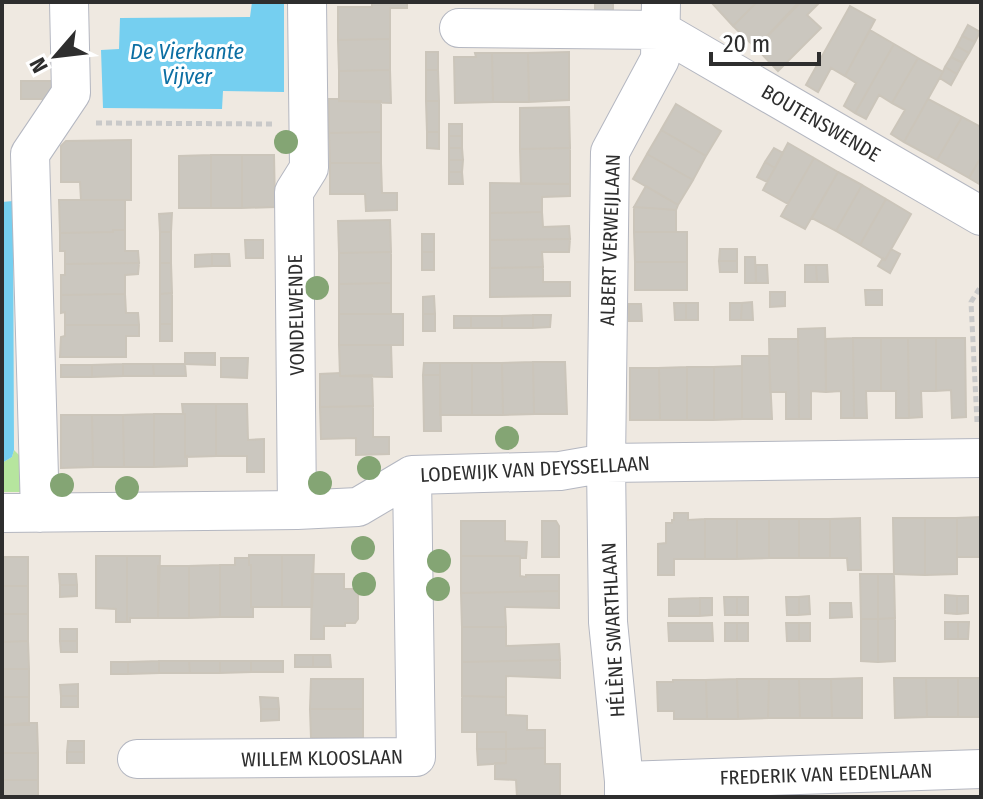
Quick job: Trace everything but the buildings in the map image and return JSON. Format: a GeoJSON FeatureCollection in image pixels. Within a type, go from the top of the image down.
{"type":"FeatureCollection","features":[{"type":"Feature","properties":{"kind":"street"},"geometry":{"type":"LineString","coordinates":[[40,513],[16,154],[51,122],[71,93],[69,2]]}},
{"type":"Feature","properties":{"kind":"street","name":"VONDELWENDE"},"geometry":{"type":"LineString","coordinates":[[297,510],[294,192],[309,168],[307,2]]}},
{"type":"Feature","properties":{"kind":"street"},"geometry":{"type":"LineString","coordinates":[[459,28],[660,16]]}},
{"type":"Feature","properties":{"kind":"street","name":"BOUTENSWENDE"},"geometry":{"type":"LineString","coordinates":[[660,16],[981,216]]}},
{"type":"Feature","properties":{"kind":"street","name":"ALBERT VERWEIJLAAN"},"geometry":{"type":"LineString","coordinates":[[606,463],[610,152],[660,59],[660,16]]}},
{"type":"Feature","properties":{"kind":"street","name":"LODEWIJK VAN DEYSSELLAAN"},"geometry":{"type":"LineString","coordinates":[[2,513],[358,507],[412,475],[560,471],[606,463],[980,458]]}},
{"type":"Feature","properties":{"kind":"street","name":"HÉLÈNE SWARTHLAAN"},"geometry":{"type":"LineString","coordinates":[[606,463],[608,622],[624,789]]}},
{"type":"Feature","properties":{"kind":"street","name":"WILLEM KLOOSLAAN"},"geometry":{"type":"LineString","coordinates":[[137,759],[416,757],[412,475]]}},
{"type":"Feature","properties":{"kind":"street","name":"FREDERIK VAN EEDENLAAN"},"geometry":{"type":"LineString","coordinates":[[624,789],[981,769]]}},
{"type":"Feature","properties":{"kind":"path"},"geometry":{"type":"LineString","coordinates":[[51,122],[308,124]]}},
{"type":"Feature","properties":{"kind":"path"},"geometry":{"type":"LineString","coordinates":[[980,458],[971,302],[981,286]]}},
{"type":"Feature","properties":{"kind":"green space"},"geometry":{"type":"Polygon","coordinates":[[[14,450],[29,465],[29,492],[2,492],[2,463],[12,457],[14,450]]]}},
{"type":"Feature","properties":{"kind":"water","name":"De Vierkante Vijver"},"geometry":{"type":"Polygon","coordinates":[[[252,2],[284,2],[284,92],[223,91],[222,109],[103,108],[101,50],[119,49],[120,18],[250,17],[252,2]]]}},
{"type":"Feature","properties":{"kind":"water"},"geometry":{"type":"Polygon","coordinates":[[[13,201],[14,450],[12,457],[2,463],[2,202],[13,201]]]}}]}
